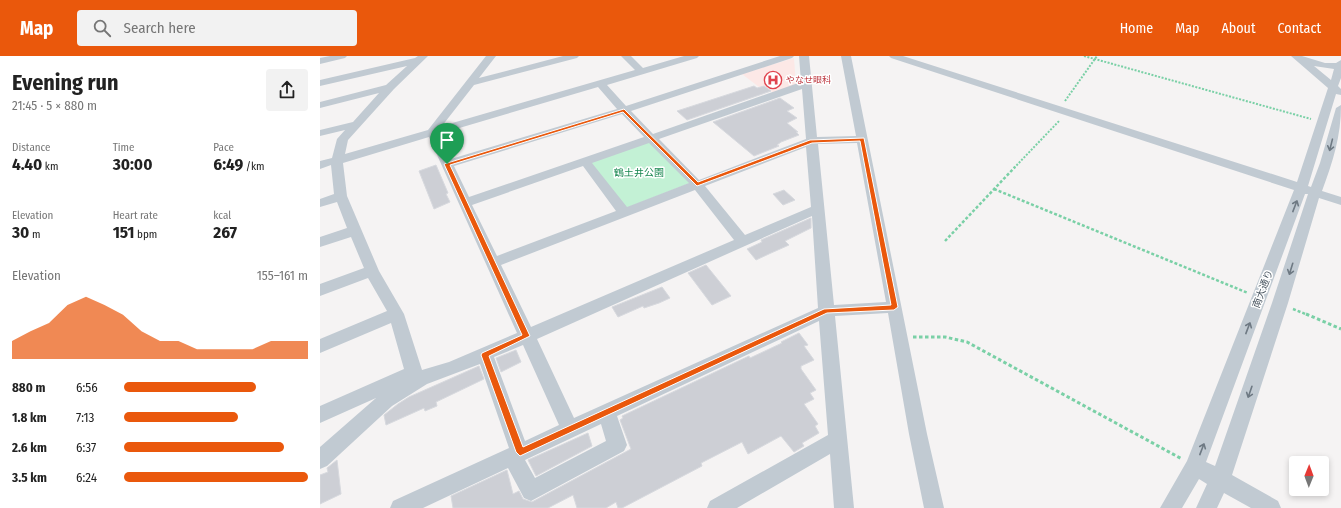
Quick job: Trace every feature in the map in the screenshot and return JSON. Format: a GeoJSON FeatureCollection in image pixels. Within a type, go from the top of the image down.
{"type":"FeatureCollection","features":[{"type":"Feature","properties":{"kind":"street"},"geometry":{"type":"LineString","coordinates":[[320,61],[342,56]]}},
{"type":"Feature","properties":{"kind":"street"},"geometry":{"type":"LineString","coordinates":[[432,132],[491,56]]}},
{"type":"Feature","properties":{"kind":"street"},"geometry":{"type":"LineString","coordinates":[[470,83],[574,56]]}},
{"type":"Feature","properties":{"kind":"street"},"geometry":{"type":"LineString","coordinates":[[626,56],[641,71]]}},
{"type":"Feature","properties":{"kind":"street"},"geometry":{"type":"LineString","coordinates":[[320,165],[694,56]]}},
{"type":"Feature","properties":{"kind":"street"},"geometry":{"type":"LineString","coordinates":[[447,164],[624,110],[790,56]]}},
{"type":"Feature","properties":{"kind":"street"},"geometry":{"type":"LineString","coordinates":[[804,56],[844,508]]}},
{"type":"Feature","properties":{"kind":"street"},"geometry":{"type":"LineString","coordinates":[[846,56],[894,307],[901,336],[918,434],[934,508]]}},
{"type":"Feature","properties":{"kind":"street"},"geometry":{"type":"LineString","coordinates":[[894,56],[1341,201]]}},
{"type":"Feature","properties":{"kind":"street"},"geometry":{"type":"LineString","coordinates":[[320,83],[421,58]]}},
{"type":"Feature","properties":{"kind":"street"},"geometry":{"type":"LineString","coordinates":[[418,375],[396,314],[372,271],[341,196],[337,160],[343,139],[390,87],[421,58]]}},
{"type":"Feature","properties":{"kind":"street"},"geometry":{"type":"LineString","coordinates":[[1298,58],[1325,66],[1341,65]]}},
{"type":"Feature","properties":{"kind":"street"},"geometry":{"type":"LineString","coordinates":[[1298,58],[1337,90]]}},
{"type":"Feature","properties":{"kind":"street","name":"南大通り"},"geometry":{"type":"LineString","coordinates":[[1170,508],[1195,466],[1260,298],[1308,190],[1326,163],[1341,65]]}},
{"type":"Feature","properties":{"kind":"street"},"geometry":{"type":"LineString","coordinates":[[600,83],[624,110],[697,185],[743,242]]}},
{"type":"Feature","properties":{"kind":"street"},"geometry":{"type":"LineString","coordinates":[[465,203],[806,84]]}},
{"type":"Feature","properties":{"kind":"street"},"geometry":{"type":"LineString","coordinates":[[320,105],[390,87]]}},
{"type":"Feature","properties":{"kind":"street","name":"南大通り"},"geometry":{"type":"LineString","coordinates":[[1333,125],[1341,108]]}},
{"type":"Feature","properties":{"kind":"street"},"geometry":{"type":"LineString","coordinates":[[320,133],[357,124]]}},
{"type":"Feature","properties":{"kind":"street"},"geometry":{"type":"LineString","coordinates":[[432,132],[570,430]]}},
{"type":"Feature","properties":{"kind":"street"},"geometry":{"type":"LineString","coordinates":[[493,263],[811,141],[862,139]]}},
{"type":"Feature","properties":{"kind":"street"},"geometry":{"type":"LineString","coordinates":[[585,161],[624,212]]}},
{"type":"Feature","properties":{"kind":"street","name":"南大通り"},"geometry":{"type":"LineString","coordinates":[[1206,508],[1220,480],[1280,303],[1308,190]]}},
{"type":"Feature","properties":{"kind":"street"},"geometry":{"type":"LineString","coordinates":[[320,203],[341,196]]}},
{"type":"Feature","properties":{"kind":"street"},"geometry":{"type":"LineString","coordinates":[[320,415],[418,375],[453,368],[485,355],[817,209]]}},
{"type":"Feature","properties":{"kind":"street"},"geometry":{"type":"LineString","coordinates":[[320,242],[356,230]]}},
{"type":"Feature","properties":{"kind":"street"},"geometry":{"type":"LineString","coordinates":[[320,290],[372,271]]}},
{"type":"Feature","properties":{"kind":"street"},"geometry":{"type":"LineString","coordinates":[[400,508],[826,311],[894,307]]}},
{"type":"Feature","properties":{"kind":"street"},"geometry":{"type":"LineString","coordinates":[[320,346],[396,314]]}},
{"type":"Feature","properties":{"kind":"street"},"geometry":{"type":"LineString","coordinates":[[485,355],[516,454],[531,491],[617,445],[606,413]]}},
{"type":"Feature","properties":{"kind":"street"},"geometry":{"type":"LineString","coordinates":[[320,460],[386,400],[418,375]]}},
{"type":"Feature","properties":{"kind":"street"},"geometry":{"type":"LineString","coordinates":[[717,508],[838,440]]}},
{"type":"Feature","properties":{"kind":"street"},"geometry":{"type":"LineString","coordinates":[[1195,466],[1270,508]]}},
{"type":"Feature","properties":{"kind":"path"},"geometry":{"type":"LineString","coordinates":[[1084,56],[1333,125]]}},
{"type":"Feature","properties":{"kind":"path"},"geometry":{"type":"LineString","coordinates":[[945,241],[1064,111],[1097,56]]}},
{"type":"Feature","properties":{"kind":"path"},"geometry":{"type":"LineString","coordinates":[[994,189],[1260,298]]}},
{"type":"Feature","properties":{"kind":"path"},"geometry":{"type":"LineString","coordinates":[[1280,303],[1341,329]]}},
{"type":"Feature","properties":{"kind":"path"},"geometry":{"type":"LineString","coordinates":[[901,336],[945,337],[967,342],[1195,466]]}},
{"type":"Feature","properties":{"kind":"shaded area","name":"やなせ眼科"},"geometry":{"type":"Polygon","coordinates":[[[794,58],[796,86],[774,93],[764,86],[759,87],[742,74],[794,58]]]}},
{"type":"Feature","properties":{"kind":"green space","name":"鶴土井公園"},"geometry":{"type":"Polygon","coordinates":[[[650,141],[690,183],[626,208],[589,161],[650,141]]]}},
{"type":"Feature","properties":{"kind":"building"},"geometry":{"type":"Polygon","coordinates":[[[754,86],[757,88],[764,86],[771,91],[687,120],[677,111],[754,86]]]}},
{"type":"Feature","properties":{"kind":"building"},"geometry":{"type":"Polygon","coordinates":[[[780,98],[794,108],[787,111],[797,118],[787,123],[798,132],[796,132],[799,135],[781,142],[777,145],[779,146],[754,156],[713,122],[780,98]]]}},
{"type":"Feature","properties":{"kind":"building"},"geometry":{"type":"Polygon","coordinates":[[[436,165],[448,193],[446,194],[450,202],[434,209],[419,171],[436,165]]]}},
{"type":"Feature","properties":{"kind":"building"},"geometry":{"type":"Polygon","coordinates":[[[784,190],[795,200],[783,205],[773,194],[784,190]]]}},
{"type":"Feature","properties":{"kind":"building"},"geometry":{"type":"Polygon","coordinates":[[[811,218],[811,228],[785,241],[789,245],[756,260],[747,249],[762,242],[761,240],[811,218]]]}},
{"type":"Feature","properties":{"kind":"building"},"geometry":{"type":"Polygon","coordinates":[[[706,265],[731,296],[712,305],[688,273],[706,265]]]}},
{"type":"Feature","properties":{"kind":"building"},"geometry":{"type":"Polygon","coordinates":[[[662,287],[670,298],[659,303],[644,308],[643,306],[618,317],[612,307],[662,287]]]}},
{"type":"Feature","properties":{"kind":"building"},"geometry":{"type":"Polygon","coordinates":[[[799,333],[808,345],[804,346],[814,360],[801,366],[801,369],[816,390],[810,393],[814,399],[804,404],[818,424],[815,426],[819,433],[802,443],[804,446],[794,452],[781,436],[748,454],[742,442],[701,463],[702,466],[622,508],[618,508],[616,502],[606,508],[577,508],[573,495],[548,508],[453,508],[451,496],[507,470],[513,494],[519,491],[523,499],[532,502],[631,449],[620,420],[623,418],[622,416],[749,356],[750,358],[782,343],[781,342],[799,333]]]}},
{"type":"Feature","properties":{"kind":"building"},"geometry":{"type":"Polygon","coordinates":[[[516,350],[521,362],[501,372],[496,358],[516,350]]]}},
{"type":"Feature","properties":{"kind":"building"},"geometry":{"type":"Polygon","coordinates":[[[479,366],[484,379],[436,402],[437,406],[425,411],[424,408],[386,425],[384,415],[409,397],[479,366]]]}},
{"type":"Feature","properties":{"kind":"building"},"geometry":{"type":"Polygon","coordinates":[[[588,433],[592,446],[536,476],[528,460],[588,433]]]}},
{"type":"Feature","properties":{"kind":"building"},"geometry":{"type":"Polygon","coordinates":[[[337,460],[341,494],[320,504],[320,475],[328,472],[327,468],[337,460]]]}},
{"type":"Feature","properties":{"kind":"place","name":"やなせ眼科"},"geometry":{"type":"Point","coordinates":[773,80]}},
{"type":"Feature","properties":{"kind":"route"},"geometry":{"type":"LineString","coordinates":[[624,110],[697,185],[811,141],[862,139],[894,307],[826,311],[520,452],[485,355],[527,336],[447,164],[624,110]]}}]}
